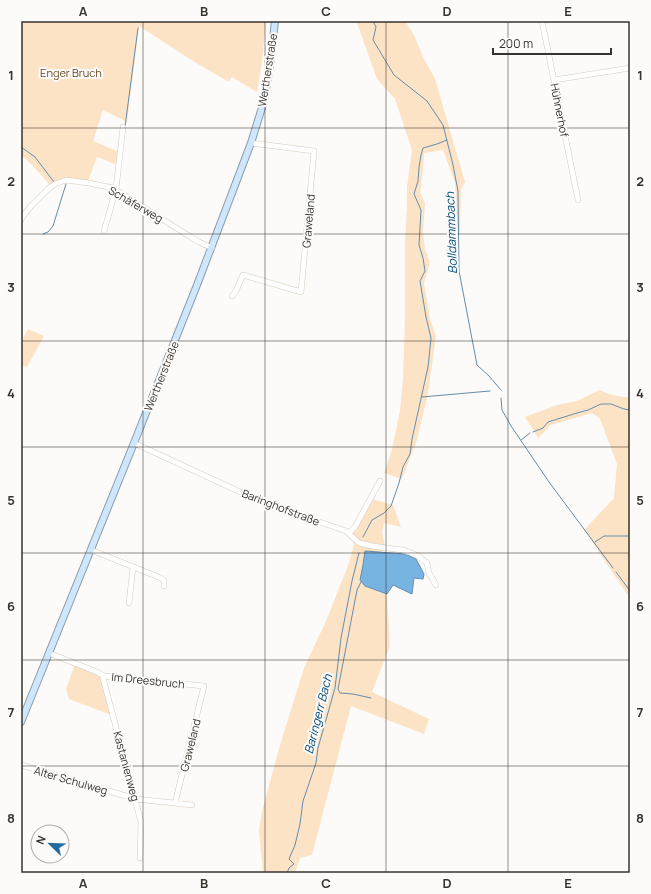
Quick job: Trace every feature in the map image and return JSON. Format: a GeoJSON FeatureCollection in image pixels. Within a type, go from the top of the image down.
{"type":"FeatureCollection","features":[{"type":"Feature","properties":{"kind":"main road","name":"Wertherstraße"},"geometry":{"type":"LineString","coordinates":[[21,722],[212,248],[251,143],[264,101],[270,65],[274,21]]}},
{"type":"Feature","properties":{"kind":"street","name":"Hühnerhof"},"geometry":{"type":"LineString","coordinates":[[542,21],[578,200]]}},
{"type":"Feature","properties":{"kind":"street"},"geometry":{"type":"LineString","coordinates":[[554,80],[630,68]]}},
{"type":"Feature","properties":{"kind":"street"},"geometry":{"type":"LineString","coordinates":[[104,231],[116,189],[123,127]]}},
{"type":"Feature","properties":{"kind":"street","name":"Graweland"},"geometry":{"type":"LineString","coordinates":[[232,296],[236,291],[243,275],[301,292],[314,151],[251,143]]}},
{"type":"Feature","properties":{"kind":"street","name":"Schäferweg"},"geometry":{"type":"LineString","coordinates":[[22,217],[48,189],[66,180],[78,181],[116,189],[194,239],[212,248]]}},
{"type":"Feature","properties":{"kind":"street","name":"Baringhofstraße"},"geometry":{"type":"LineString","coordinates":[[134,443],[264,503],[346,531],[350,533],[359,543],[402,550],[418,556],[426,563],[429,573],[436,585]]}},
{"type":"Feature","properties":{"kind":"street"},"geometry":{"type":"LineString","coordinates":[[350,533],[355,527],[380,481]]}},
{"type":"Feature","properties":{"kind":"street"},"geometry":{"type":"LineString","coordinates":[[91,550],[161,578],[164,581],[164,586]]}},
{"type":"Feature","properties":{"kind":"street"},"geometry":{"type":"LineString","coordinates":[[129,603],[133,567]]}},
{"type":"Feature","properties":{"kind":"street","name":"Im Dreesbruch"},"geometry":{"type":"LineString","coordinates":[[49,652],[104,676],[204,686]]}},
{"type":"Feature","properties":{"kind":"street","name":"Kastanienweg"},"geometry":{"type":"LineString","coordinates":[[104,676],[103,678],[108,699],[142,822],[140,858]]}},
{"type":"Feature","properties":{"kind":"street","name":"Graweland"},"geometry":{"type":"LineString","coordinates":[[175,803],[204,686]]}},
{"type":"Feature","properties":{"kind":"street","name":"Alter Schulweg"},"geometry":{"type":"LineString","coordinates":[[21,765],[136,799],[192,805]]}},
{"type":"Feature","properties":{"kind":"green space","name":"Enger Bruch"},"geometry":{"type":"Polygon","coordinates":[[[21,21],[266,21],[262,63],[257,92],[232,77],[229,82],[196,63],[139,26],[127,122],[103,110],[93,141],[119,152],[117,165],[97,157],[88,181],[65,177],[50,185],[31,164],[21,156],[21,21]]]}},
{"type":"Feature","properties":{"kind":"green space"},"geometry":{"type":"Polygon","coordinates":[[[336,21],[406,21],[435,79],[465,182],[461,189],[460,234],[456,229],[455,183],[443,150],[424,153],[420,193],[425,203],[423,232],[425,250],[430,262],[424,283],[430,319],[436,336],[428,394],[416,443],[402,479],[384,473],[391,453],[400,411],[403,378],[407,187],[412,150],[395,99],[377,79],[357,23],[336,21]]]}},
{"type":"Feature","properties":{"kind":"green space"},"geometry":{"type":"Polygon","coordinates":[[[28,329],[44,336],[27,367],[21,365],[21,342],[28,329]]]}},
{"type":"Feature","properties":{"kind":"green space"},"geometry":{"type":"Polygon","coordinates":[[[599,390],[612,395],[630,398],[630,597],[584,530],[614,498],[617,464],[600,419],[592,413],[551,425],[538,438],[525,417],[557,405],[577,401],[599,390]]]}},
{"type":"Feature","properties":{"kind":"green space"},"geometry":{"type":"Polygon","coordinates":[[[372,499],[393,505],[401,527],[384,523],[382,532],[385,546],[381,552],[365,551],[363,565],[365,586],[387,594],[390,646],[372,692],[429,719],[424,734],[351,706],[312,855],[300,858],[295,873],[263,873],[259,830],[262,811],[280,745],[304,668],[326,621],[349,563],[354,544],[351,537],[372,499]]]}},
{"type":"Feature","properties":{"kind":"green space"},"geometry":{"type":"Polygon","coordinates":[[[75,664],[99,675],[111,715],[69,699],[66,689],[75,664]]]}},
{"type":"Feature","properties":{"kind":"water"},"geometry":{"type":"Polygon","coordinates":[[[365,551],[405,554],[416,559],[424,574],[423,579],[414,578],[412,594],[393,585],[387,594],[365,586],[360,580],[365,551]]]}},
{"type":"Feature","properties":{"kind":"waterway","name":"Bolldammbach"},"geometry":{"type":"LineString","coordinates":[[373,21],[376,27],[373,40],[394,75],[427,101],[443,125],[458,191],[459,271],[477,365],[501,390]]}},
{"type":"Feature","properties":{"kind":"waterway"},"geometry":{"type":"LineString","coordinates":[[125,127],[138,28]]}},
{"type":"Feature","properties":{"kind":"waterway"},"geometry":{"type":"LineString","coordinates":[[363,537],[372,520],[384,513],[391,506],[403,467],[410,454],[428,367],[431,338],[420,281],[425,271],[419,245],[421,210],[414,194],[418,181],[423,148],[447,140]]}},
{"type":"Feature","properties":{"kind":"waterway"},"geometry":{"type":"LineString","coordinates":[[21,147],[35,157],[54,182]]}},
{"type":"Feature","properties":{"kind":"waterway"},"geometry":{"type":"LineString","coordinates":[[43,234],[48,232],[53,226],[66,184]]}},
{"type":"Feature","properties":{"kind":"waterway","name":"Bolldammbach"},"geometry":{"type":"LineString","coordinates":[[422,397],[490,391]]}},
{"type":"Feature","properties":{"kind":"waterway","name":"Bolldammbach"},"geometry":{"type":"LineString","coordinates":[[501,398],[502,410],[511,426],[549,482],[613,568]]}},
{"type":"Feature","properties":{"kind":"waterway"},"geometry":{"type":"LineString","coordinates":[[533,432],[543,428],[548,422],[588,410],[601,404],[611,404],[630,410]]}},
{"type":"Feature","properties":{"kind":"waterway"},"geometry":{"type":"LineString","coordinates":[[521,440],[530,433]]}},
{"type":"Feature","properties":{"kind":"waterway"},"geometry":{"type":"LineString","coordinates":[[595,542],[604,536],[630,536]]}},
{"type":"Feature","properties":{"kind":"waterway","name":"Baringerr Bach"},"geometry":{"type":"LineString","coordinates":[[287,873],[289,868],[294,864],[289,859],[295,845],[303,801],[316,763],[318,748],[335,688],[341,638],[359,553]]}},
{"type":"Feature","properties":{"kind":"waterway","name":"Bolldammbach"},"geometry":{"type":"LineString","coordinates":[[616,572],[630,591]]}},
{"type":"Feature","properties":{"kind":"waterway"},"geometry":{"type":"LineString","coordinates":[[361,582],[357,590],[338,689],[340,693],[371,698]]}}]}
